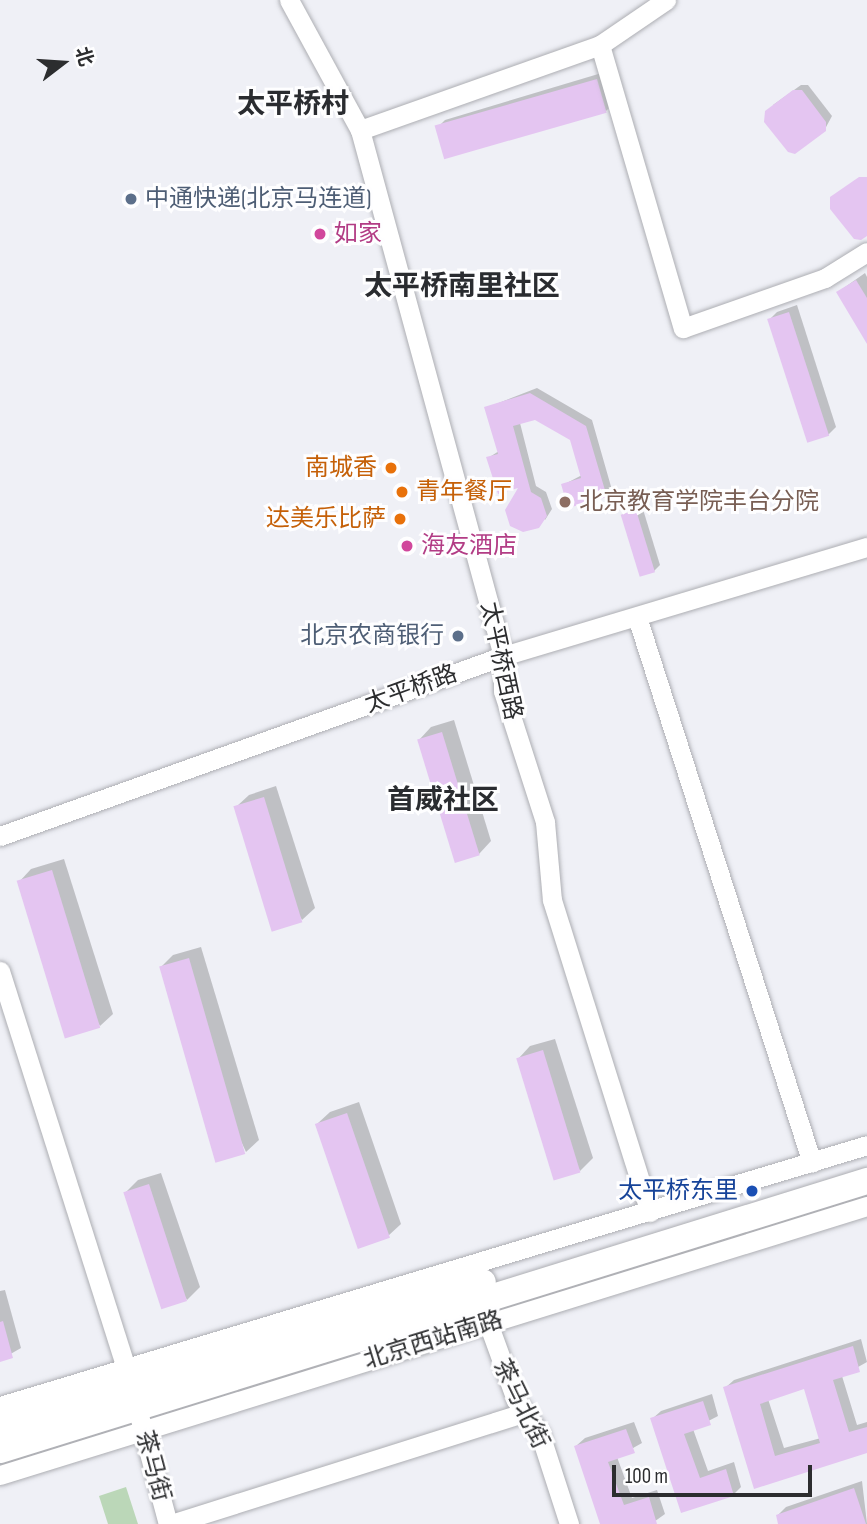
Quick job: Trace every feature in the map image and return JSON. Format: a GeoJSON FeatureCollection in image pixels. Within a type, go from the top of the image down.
{"type":"FeatureCollection","features":[{"type":"Feature","properties":{"kind":"main road","name":"北京西站南路"},"geometry":{"type":"LineString","coordinates":[[0,1450],[135,1398],[867,1165]]}},
{"type":"Feature","properties":{"kind":"main road","name":"北京西站南路"},"geometry":{"type":"LineString","coordinates":[[0,1427],[135,1398],[867,1181]]}},
{"type":"Feature","properties":{"kind":"street","name":"太平桥西路"},"geometry":{"type":"LineString","coordinates":[[289,0],[360,130],[503,656],[503,691],[545,822],[552,900],[650,1212]]}},
{"type":"Feature","properties":{"kind":"street"},"geometry":{"type":"LineString","coordinates":[[360,130],[600,45],[666,0]]}},
{"type":"Feature","properties":{"kind":"street"},"geometry":{"type":"LineString","coordinates":[[600,45],[683,328],[825,278],[867,252]]}},
{"type":"Feature","properties":{"kind":"street","name":"太平桥路"},"geometry":{"type":"LineString","coordinates":[[0,836],[503,656],[867,547]]}},
{"type":"Feature","properties":{"kind":"street"},"geometry":{"type":"LineString","coordinates":[[637,617],[812,1163]]}},
{"type":"Feature","properties":{"kind":"street","name":"茶马街"},"geometry":{"type":"LineString","coordinates":[[0,971],[135,1398],[169,1524]]}},
{"type":"Feature","properties":{"kind":"street","name":"北京西站南路"},"geometry":{"type":"LineString","coordinates":[[0,1475],[135,1398],[650,1212],[867,1145]]}},
{"type":"Feature","properties":{"kind":"street","name":"北京西站南路"},"geometry":{"type":"LineString","coordinates":[[0,1406],[135,1398],[488,1323],[867,1206]]}},
{"type":"Feature","properties":{"kind":"street","name":"茶马北街"},"geometry":{"type":"LineString","coordinates":[[488,1323],[497,1359],[524,1413],[540,1434],[569,1524]]}},
{"type":"Feature","properties":{"kind":"street"},"geometry":{"type":"LineString","coordinates":[[169,1524],[524,1413]]}},
{"type":"Feature","properties":{"kind":"green space"},"geometry":{"type":"Polygon","coordinates":[[[126,1487],[138,1524],[108,1524],[99,1496],[126,1487]]]}},
{"type":"Feature","properties":{"kind":"building"},"geometry":{"type":"Polygon","coordinates":[[[597,79],[607,113],[444,159],[435,126],[597,79]]]}},
{"type":"Feature","properties":{"kind":"building"},"geometry":{"type":"Polygon","coordinates":[[[793,90],[802,90],[826,122],[826,131],[795,154],[788,152],[764,122],[765,111],[793,90]]]}},
{"type":"Feature","properties":{"kind":"building"},"geometry":{"type":"Polygon","coordinates":[[[859,177],[867,177],[867,236],[861,240],[854,239],[830,209],[830,197],[859,177]]]}},
{"type":"Feature","properties":{"kind":"building"},"geometry":{"type":"Polygon","coordinates":[[[856,280],[867,298],[867,344],[836,292],[856,280]]]}},
{"type":"Feature","properties":{"kind":"building"},"geometry":{"type":"Polygon","coordinates":[[[789,312],[829,436],[807,443],[767,319],[789,312]]]}},
{"type":"Feature","properties":{"kind":"building"},"geometry":{"type":"Polygon","coordinates":[[[530,393],[586,426],[607,497],[568,508],[561,484],[581,478],[570,440],[535,420],[513,426],[531,492],[541,498],[547,516],[539,528],[523,532],[510,526],[505,510],[518,488],[498,494],[486,457],[498,454],[484,407],[530,393]]]}},
{"type":"Feature","properties":{"kind":"building"},"geometry":{"type":"Polygon","coordinates":[[[636,510],[655,572],[640,577],[621,515],[636,510]]]}},
{"type":"Feature","properties":{"kind":"building"},"geometry":{"type":"Polygon","coordinates":[[[442,732],[480,855],[455,863],[417,740],[442,732]]]}},
{"type":"Feature","properties":{"kind":"building"},"geometry":{"type":"Polygon","coordinates":[[[264,797],[302,922],[272,932],[233,806],[264,797]]]}},
{"type":"Feature","properties":{"kind":"building"},"geometry":{"type":"Polygon","coordinates":[[[52,870],[100,1028],[65,1039],[17,881],[52,870]]]}},
{"type":"Feature","properties":{"kind":"building"},"geometry":{"type":"Polygon","coordinates":[[[189,958],[245,1154],[215,1163],[159,967],[189,958]]]}},
{"type":"Feature","properties":{"kind":"building"},"geometry":{"type":"Polygon","coordinates":[[[543,1050],[580,1172],[554,1181],[516,1058],[543,1050]]]}},
{"type":"Feature","properties":{"kind":"building"},"geometry":{"type":"Polygon","coordinates":[[[347,1113],[390,1238],[358,1249],[315,1124],[347,1113]]]}},
{"type":"Feature","properties":{"kind":"building"},"geometry":{"type":"Polygon","coordinates":[[[149,1184],[187,1301],[161,1309],[123,1192],[149,1184]]]}},
{"type":"Feature","properties":{"kind":"building"},"geometry":{"type":"Polygon","coordinates":[[[3,1321],[13,1358],[0,1362],[0,1322],[3,1321]]]}},
{"type":"Feature","properties":{"kind":"building"},"geometry":{"type":"Polygon","coordinates":[[[853,1346],[860,1372],[833,1380],[849,1432],[867,1427],[867,1453],[754,1489],[723,1387],[853,1346]],[[804,1389],[760,1404],[775,1456],[820,1443],[804,1389]]]}},
{"type":"Feature","properties":{"kind":"building"},"geometry":{"type":"Polygon","coordinates":[[[703,1401],[711,1425],[684,1434],[700,1478],[726,1469],[734,1496],[681,1513],[650,1418],[703,1401]]]}},
{"type":"Feature","properties":{"kind":"building"},"geometry":{"type":"Polygon","coordinates":[[[626,1429],[635,1453],[608,1462],[624,1505],[649,1497],[657,1524],[600,1524],[574,1446],[626,1429]]]}},
{"type":"Feature","properties":{"kind":"building"},"geometry":{"type":"Polygon","coordinates":[[[854,1488],[866,1524],[778,1524],[776,1515],[854,1488]]]}},
{"type":"Feature","properties":{"kind":"place","name":"中通快递(北京马连道)"},"geometry":{"type":"Point","coordinates":[131,199]}},
{"type":"Feature","properties":{"kind":"place","name":"如家"},"geometry":{"type":"Point","coordinates":[320,234]}},
{"type":"Feature","properties":{"kind":"place","name":"南城香"},"geometry":{"type":"Point","coordinates":[391,468]}},
{"type":"Feature","properties":{"kind":"place","name":"青年餐厅"},"geometry":{"type":"Point","coordinates":[402,492]}},
{"type":"Feature","properties":{"kind":"place","name":"北京教育学院丰台分院"},"geometry":{"type":"Point","coordinates":[565,502]}},
{"type":"Feature","properties":{"kind":"place","name":"达美乐比萨"},"geometry":{"type":"Point","coordinates":[400,519]}},
{"type":"Feature","properties":{"kind":"place","name":"海友酒店"},"geometry":{"type":"Point","coordinates":[407,546]}},
{"type":"Feature","properties":{"kind":"place","name":"北京农商银行"},"geometry":{"type":"Point","coordinates":[458,636]}},
{"type":"Feature","properties":{"kind":"place","name":"太平桥东里"},"geometry":{"type":"Point","coordinates":[752,1191]}},
{"type":"Feature","properties":{"kind":"district","name":"太平桥村"},"geometry":{"type":"Point","coordinates":[293,105]}},
{"type":"Feature","properties":{"kind":"district","name":"太平桥南里社区"},"geometry":{"type":"Point","coordinates":[462,287]}},
{"type":"Feature","properties":{"kind":"district","name":"首威社区"},"geometry":{"type":"Point","coordinates":[443,801]}}]}
